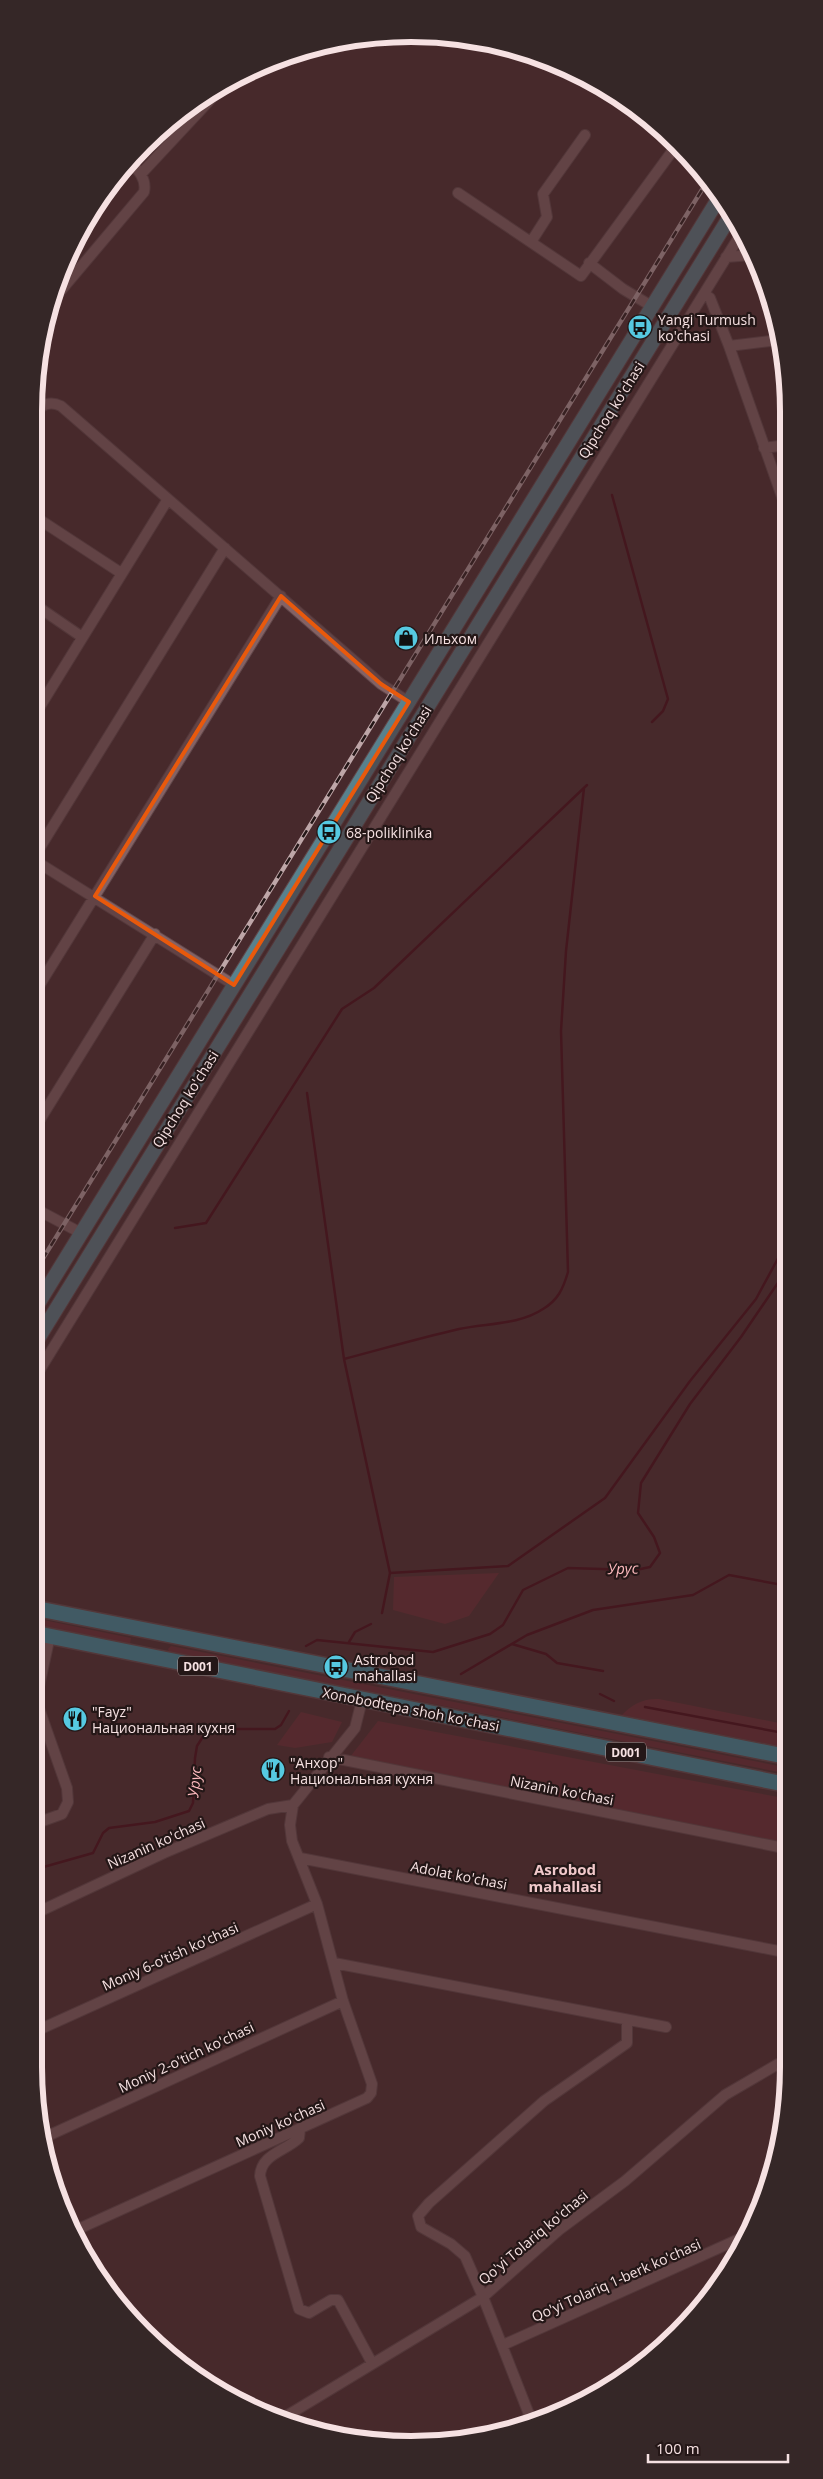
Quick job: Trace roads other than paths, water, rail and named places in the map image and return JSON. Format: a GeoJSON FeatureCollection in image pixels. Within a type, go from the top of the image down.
{"type":"FeatureCollection","features":[{"type":"Feature","properties":{"kind":"highway","name":"Xonobodtepa shoh ko'chasi"},"geometry":{"type":"LineString","coordinates":[[42,1610],[780,1755]]}},
{"type":"Feature","properties":{"kind":"highway"},"geometry":{"type":"LineString","coordinates":[[158,1658],[154,1652],[153,1645],[157,1638],[164,1633]]}},
{"type":"Feature","properties":{"kind":"highway","name":"Xonobodtepa shoh ko'chasi"},"geometry":{"type":"LineString","coordinates":[[42,1634],[780,1783]]}},
{"type":"Feature","properties":{"kind":"main road","name":"Qipchoq ko'chasi"},"geometry":{"type":"LineString","coordinates":[[42,1297],[716,203]]}},
{"type":"Feature","properties":{"kind":"main road","name":"Qipchoq ko'chasi"},"geometry":{"type":"LineString","coordinates":[[42,1332],[727,221]]}},
{"type":"Feature","properties":{"kind":"main road"},"geometry":{"type":"LineString","coordinates":[[71,1249],[87,1258]]}},
{"type":"Feature","properties":{"kind":"street"},"geometry":{"type":"LineString","coordinates":[[141,174],[204,107]]}},
{"type":"Feature","properties":{"kind":"street"},"geometry":{"type":"LineString","coordinates":[[531,242],[547,217],[543,194],[585,135]]}},
{"type":"Feature","properties":{"kind":"street"},"geometry":{"type":"LineString","coordinates":[[458,193],[581,276],[589,262],[672,151]]}},
{"type":"Feature","properties":{"kind":"street"},"geometry":{"type":"LineString","coordinates":[[65,284],[140,197],[145,186],[141,174],[135,167]]}},
{"type":"Feature","properties":{"kind":"street"},"geometry":{"type":"LineString","coordinates":[[42,1366],[737,239]]}},
{"type":"Feature","properties":{"kind":"street"},"geometry":{"type":"LineString","coordinates":[[726,257],[745,256]]}},
{"type":"Feature","properties":{"kind":"street"},"geometry":{"type":"LineString","coordinates":[[589,262],[624,289],[653,307]]}},
{"type":"Feature","properties":{"kind":"street"},"geometry":{"type":"LineString","coordinates":[[704,294],[710,298],[729,346],[780,492]]}},
{"type":"Feature","properties":{"kind":"street"},"geometry":{"type":"LineString","coordinates":[[729,346],[773,341]]}},
{"type":"Feature","properties":{"kind":"street"},"geometry":{"type":"LineString","coordinates":[[42,407],[49,403],[61,406],[282,596],[381,684],[409,702]]}},
{"type":"Feature","properties":{"kind":"street"},"geometry":{"type":"LineString","coordinates":[[764,448],[780,446]]}},
{"type":"Feature","properties":{"kind":"street"},"geometry":{"type":"LineString","coordinates":[[42,702],[120,573],[168,499]]}},
{"type":"Feature","properties":{"kind":"street"},"geometry":{"type":"LineString","coordinates":[[42,521],[120,573]]}},
{"type":"Feature","properties":{"kind":"street"},"geometry":{"type":"LineString","coordinates":[[42,845],[226,548]]}},
{"type":"Feature","properties":{"kind":"street"},"geometry":{"type":"LineString","coordinates":[[42,981],[282,596]]}},
{"type":"Feature","properties":{"kind":"street"},"geometry":{"type":"LineString","coordinates":[[42,610],[82,637]]}},
{"type":"Feature","properties":{"kind":"street"},"geometry":{"type":"LineString","coordinates":[[42,693],[46,695]]}},
{"type":"Feature","properties":{"kind":"street"},"geometry":{"type":"LineString","coordinates":[[42,863],[234,985]]}},
{"type":"Feature","properties":{"kind":"street"},"geometry":{"type":"LineString","coordinates":[[42,1116],[155,934]]}},
{"type":"Feature","properties":{"kind":"street"},"geometry":{"type":"LineString","coordinates":[[42,1212],[81,1233]]}},
{"type":"Feature","properties":{"kind":"street"},"geometry":{"type":"LineString","coordinates":[[42,1673],[50,1636]]}},
{"type":"Feature","properties":{"kind":"street"},"geometry":{"type":"LineString","coordinates":[[293,1806],[355,1728],[362,1700]]}},
{"type":"Feature","properties":{"kind":"street"},"geometry":{"type":"LineString","coordinates":[[42,1717],[69,1795],[62,1814],[42,1821]]}},
{"type":"Feature","properties":{"kind":"street","name":"Nizanin ko'chasi"},"geometry":{"type":"LineString","coordinates":[[330,1758],[780,1847]]}},
{"type":"Feature","properties":{"kind":"street","name":"Nizanin ko'chasi"},"geometry":{"type":"LineString","coordinates":[[42,1910],[164,1853],[260,1813],[293,1806]]}},
{"type":"Feature","properties":{"kind":"street","name":"Moniy ko'chasi"},"geometry":{"type":"LineString","coordinates":[[80,2228],[367,2098],[371,2093],[372,2084],[343,2001],[317,1904],[290,1833],[293,1806]]}},
{"type":"Feature","properties":{"kind":"street","name":"Adolat ko'chasi"},"geometry":{"type":"LineString","coordinates":[[300,1858],[780,1951]]}},
{"type":"Feature","properties":{"kind":"street","name":"Moniy 6-o'tish ko'chasi"},"geometry":{"type":"LineString","coordinates":[[42,2028],[317,1904]]}},
{"type":"Feature","properties":{"kind":"street"},"geometry":{"type":"LineString","coordinates":[[334,1963],[666,2027]]}},
{"type":"Feature","properties":{"kind":"street","name":"Moniy 2-o'tich ko'chasi"},"geometry":{"type":"LineString","coordinates":[[49,2135],[343,2001]]}},
{"type":"Feature","properties":{"kind":"street"},"geometry":{"type":"LineString","coordinates":[[530,2417],[483,2297],[459,2250],[421,2227],[418,2216],[429,2203],[544,2101],[627,2043],[627,2020]]}},
{"type":"Feature","properties":{"kind":"street","name":"Qo'yi Tolariq ko'chasi"},"geometry":{"type":"LineString","coordinates":[[288,2415],[483,2297],[559,2230],[626,2181],[725,2095],[780,2064]]}},
{"type":"Feature","properties":{"kind":"street"},"geometry":{"type":"LineString","coordinates":[[300,2129],[299,2138],[270,2157],[261,2169],[260,2176],[299,2309],[309,2313],[331,2300],[338,2300],[372,2363]]}},
{"type":"Feature","properties":{"kind":"street","name":"Qo'yi Tolariq 1-berk ko'chasi"},"geometry":{"type":"LineString","coordinates":[[503,2345],[737,2240]]}},
{"type":"Feature","properties":{"kind":"waterway"},"geometry":{"type":"LineString","coordinates":[[612,495],[668,699],[663,711],[652,722]]}},
{"type":"Feature","properties":{"kind":"waterway"},"geometry":{"type":"LineString","coordinates":[[175,1228],[206,1223],[342,1009],[374,988],[587,785]]}},
{"type":"Feature","properties":{"kind":"waterway"},"geometry":{"type":"LineString","coordinates":[[344,1359],[459,1329],[524,1318],[548,1306],[559,1294],[564,1284],[568,1272],[561,1031],[566,951],[584,788]]}},
{"type":"Feature","properties":{"kind":"waterway"},"geometry":{"type":"LineString","coordinates":[[307,1093],[344,1359],[390,1573],[382,1613]]}},
{"type":"Feature","properties":{"kind":"waterway"},"geometry":{"type":"LineString","coordinates":[[390,1573],[508,1566],[605,1498],[690,1381],[756,1299],[780,1255]]}},
{"type":"Feature","properties":{"kind":"waterway","name":"Урус"},"geometry":{"type":"LineString","coordinates":[[306,1646],[317,1640],[433,1652],[490,1634],[503,1625],[523,1590],[568,1568],[636,1570],[650,1567],[660,1553],[654,1537],[638,1513],[641,1483],[690,1404],[741,1337],[780,1280]]}},
{"type":"Feature","properties":{"kind":"waterway"},"geometry":{"type":"LineString","coordinates":[[461,1674],[527,1635],[593,1610],[693,1595],[729,1575],[780,1585]]}},
{"type":"Feature","properties":{"kind":"waterway"},"geometry":{"type":"LineString","coordinates":[[349,1642],[355,1632],[371,1624]]}},
{"type":"Feature","properties":{"kind":"waterway"},"geometry":{"type":"LineString","coordinates":[[512,1644],[546,1654],[557,1663],[603,1671]]}},
{"type":"Feature","properties":{"kind":"waterway"},"geometry":{"type":"LineString","coordinates":[[600,1694],[614,1701]]}},
{"type":"Feature","properties":{"kind":"waterway"},"geometry":{"type":"LineString","coordinates":[[645,1707],[780,1732]]}},
{"type":"Feature","properties":{"kind":"waterway","name":"Урус"},"geometry":{"type":"LineString","coordinates":[[42,1867],[93,1853],[103,1833],[109,1828],[155,1822],[189,1811],[193,1803],[197,1746],[204,1735],[226,1729],[275,1729],[281,1725],[289,1711]]}},
{"type":"Feature","properties":{"kind":"railway"},"geometry":{"type":"LineString","coordinates":[[42,1260],[704,187]]}},
{"type":"Feature","properties":{"kind":"place","name":"Yangi Turmush ko'chasi"},"geometry":{"type":"Point","coordinates":[640,327]}},
{"type":"Feature","properties":{"kind":"place","name":"Ильхом"},"geometry":{"type":"Point","coordinates":[406,638]}},
{"type":"Feature","properties":{"kind":"place","name":"68-poliklinika"},"geometry":{"type":"Point","coordinates":[329,832]}},
{"type":"Feature","properties":{"kind":"place","name":"Astrobod mahallasi"},"geometry":{"type":"Point","coordinates":[336,1667]}},
{"type":"Feature","properties":{"kind":"place","name":"\"Fayz\" Национальная кухня"},"geometry":{"type":"Point","coordinates":[75,1719]}},
{"type":"Feature","properties":{"kind":"place","name":"\"Анхор\" Национальная кухня"},"geometry":{"type":"Point","coordinates":[273,1770]}},
{"type":"Feature","properties":{"kind":"district","name":"Asrobod mahallasi"},"geometry":{"type":"Point","coordinates":[565,1878]}}]}
